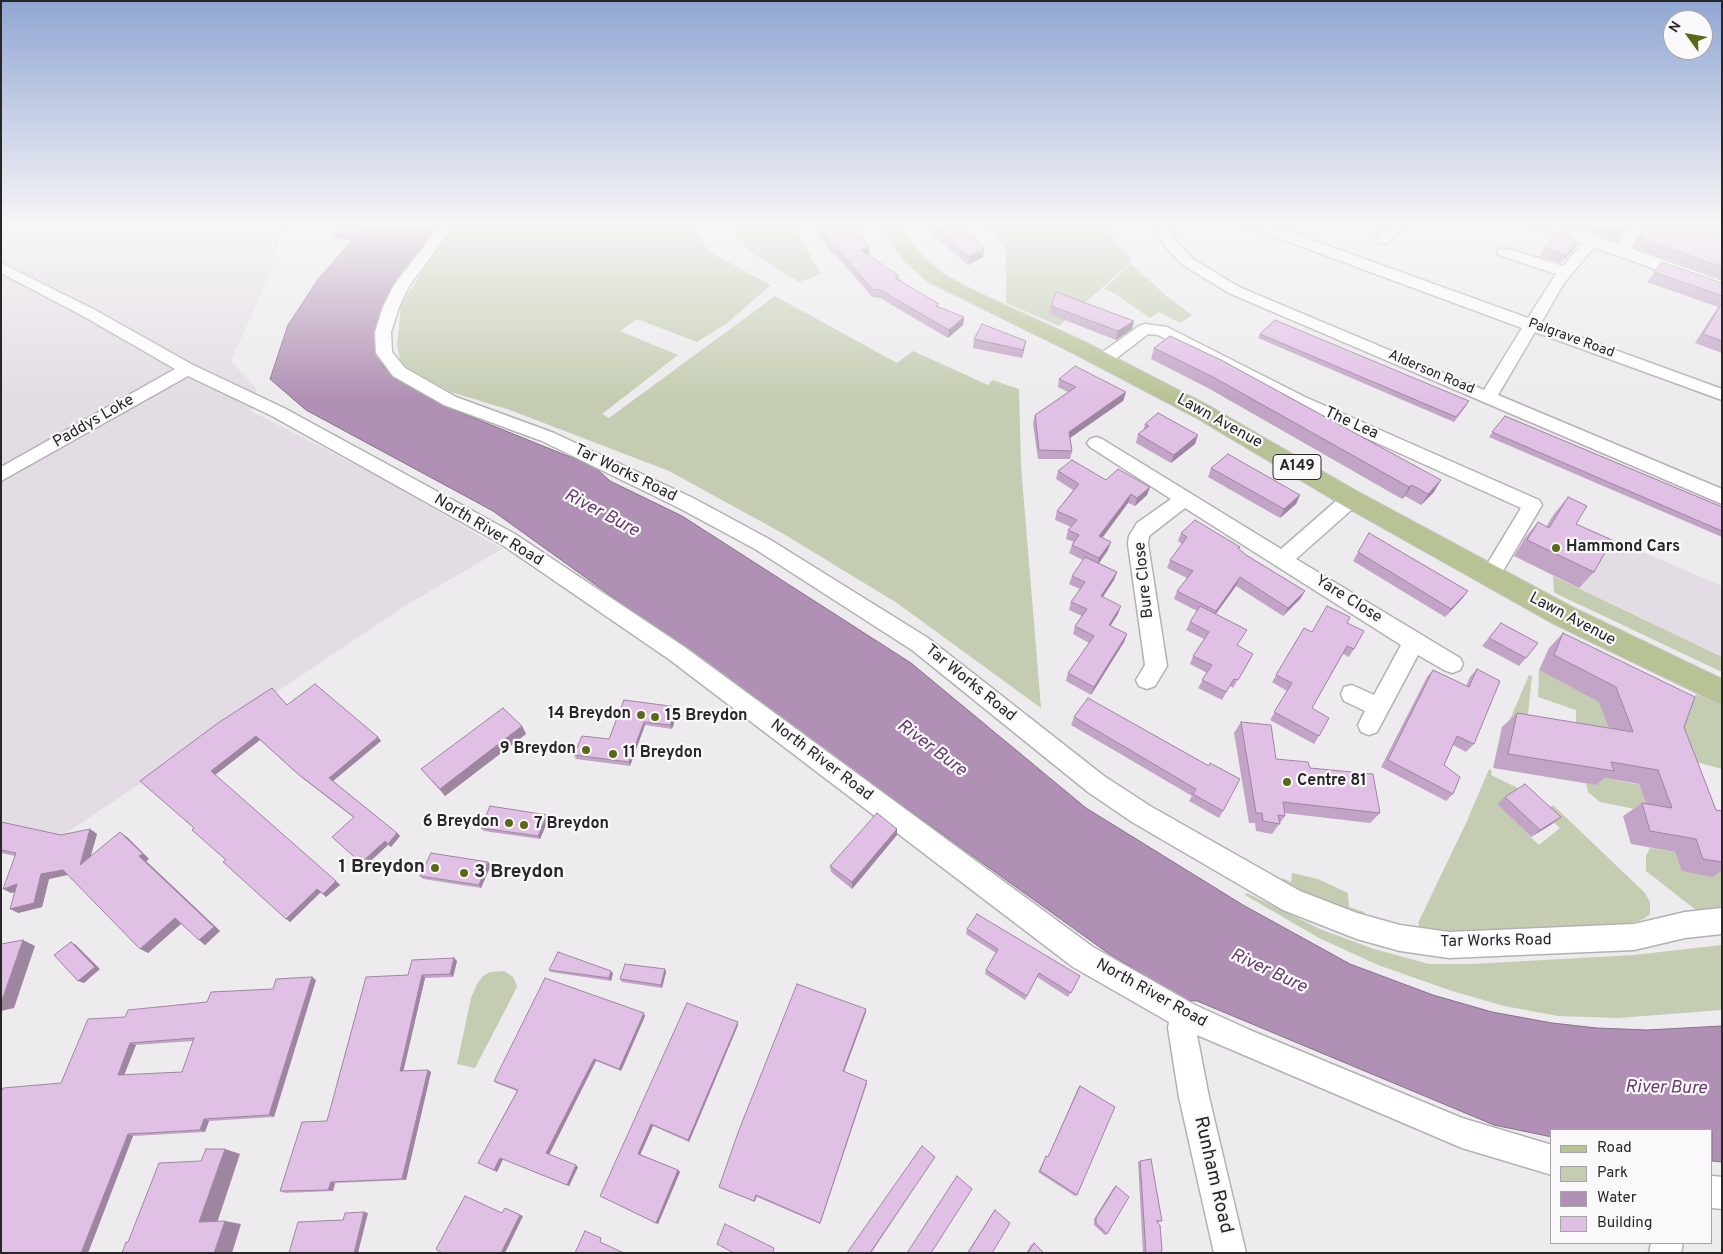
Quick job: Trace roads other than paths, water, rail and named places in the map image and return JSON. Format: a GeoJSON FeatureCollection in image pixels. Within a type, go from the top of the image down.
{"type":"FeatureCollection","features":[{"type":"Feature","properties":{"kind":"main road","name":"Lawn Avenue"},"geometry":{"type":"LineString","coordinates":[[942,282],[1103,360],[1203,412],[1351,499],[1490,576],[1607,639],[1722,693]]}},
{"type":"Feature","properties":{"kind":"street","name":"North River Road"},"geometry":{"type":"LineString","coordinates":[[29,282],[187,368],[278,412],[508,539],[678,654],[1083,957],[1185,1015],[1259,1049],[1462,1132],[1550,1159]]}},
{"type":"Feature","properties":{"kind":"street","name":"Tar Works Road"},"geometry":{"type":"LineString","coordinates":[[405,282],[391,307],[383,332],[384,353],[399,372],[450,401],[548,436],[686,503],[762,544],[920,644],[1096,784],[1141,814],[1292,901],[1357,926],[1400,938],[1449,945],[1634,937],[1685,925],[1722,921]]}},
{"type":"Feature","properties":{"kind":"street","name":"Alderson Road"},"geometry":{"type":"LineString","coordinates":[[1218,282],[1234,290],[1722,497]]}},
{"type":"Feature","properties":{"kind":"street","name":"Palgrave Road"},"geometry":{"type":"LineString","coordinates":[[1410,282],[1532,324],[1722,395]]}},
{"type":"Feature","properties":{"kind":"street"},"geometry":{"type":"LineString","coordinates":[[1488,398],[1559,282]]}},
{"type":"Feature","properties":{"kind":"street"},"geometry":{"type":"LineString","coordinates":[[1706,282],[1722,287]]}},
{"type":"Feature","properties":{"kind":"street","name":"The Lea"},"geometry":{"type":"LineString","coordinates":[[1103,360],[1145,329],[1161,330],[1299,401],[1532,505],[1490,576]]}},
{"type":"Feature","properties":{"kind":"street","name":"Paddys Loke"},"geometry":{"type":"LineString","coordinates":[[1,476],[187,368]]}},
{"type":"Feature","properties":{"kind":"street"},"geometry":{"type":"LineString","coordinates":[[1096,443],[1106,458],[1184,499],[1282,559],[1351,499]]}},
{"type":"Feature","properties":{"kind":"street","name":"Bure Close"},"geometry":{"type":"LineString","coordinates":[[1147,680],[1156,666],[1138,544],[1139,536],[1144,528],[1184,499]]}},
{"type":"Feature","properties":{"kind":"street","name":"Yare Close"},"geometry":{"type":"LineString","coordinates":[[1282,559],[1452,664]]}},
{"type":"Feature","properties":{"kind":"street"},"geometry":{"type":"LineString","coordinates":[[1352,694],[1374,716],[1414,642]]}},
{"type":"Feature","properties":{"kind":"street","name":"Runham Road"},"geometry":{"type":"LineString","coordinates":[[1185,1015],[1182,1028],[1194,1097],[1230,1253]]}},
{"type":"Feature","properties":{"kind":"water","name":"River Bure"},"geometry":{"type":"Polygon","coordinates":[[[317,282],[397,282],[382,306],[377,329],[378,355],[383,366],[394,378],[454,410],[595,467],[610,481],[682,516],[911,663],[1086,808],[1243,905],[1350,964],[1433,995],[1492,1012],[1552,1023],[1597,1028],[1647,1030],[1722,1026],[1722,1162],[1713,1161],[1713,1129],[1550,1129],[1550,1137],[1494,1125],[1197,1001],[1184,1000],[1105,951],[493,511],[306,410],[270,379],[288,325],[317,282]]]}},
{"type":"Feature","properties":{"kind":"place","name":"Hammond Cars"},"geometry":{"type":"Point","coordinates":[1556,548]}},
{"type":"Feature","properties":{"kind":"place","name":"14 Breydon"},"geometry":{"type":"Point","coordinates":[641,715]}},
{"type":"Feature","properties":{"kind":"place","name":"15 Breydon"},"geometry":{"type":"Point","coordinates":[655,717]}},
{"type":"Feature","properties":{"kind":"place","name":"9 Breydon"},"geometry":{"type":"Point","coordinates":[586,750]}},
{"type":"Feature","properties":{"kind":"place","name":"11 Breydon"},"geometry":{"type":"Point","coordinates":[613,754]}},
{"type":"Feature","properties":{"kind":"place","name":"Centre 81"},"geometry":{"type":"Point","coordinates":[1287,782]}},
{"type":"Feature","properties":{"kind":"place","name":"6 Breydon"},"geometry":{"type":"Point","coordinates":[509,823]}},
{"type":"Feature","properties":{"kind":"place","name":"7 Breydon"},"geometry":{"type":"Point","coordinates":[524,825]}},
{"type":"Feature","properties":{"kind":"place","name":"1 Breydon"},"geometry":{"type":"Point","coordinates":[435,868]}},
{"type":"Feature","properties":{"kind":"place","name":"3 Breydon"},"geometry":{"type":"Point","coordinates":[464,873]}}]}
